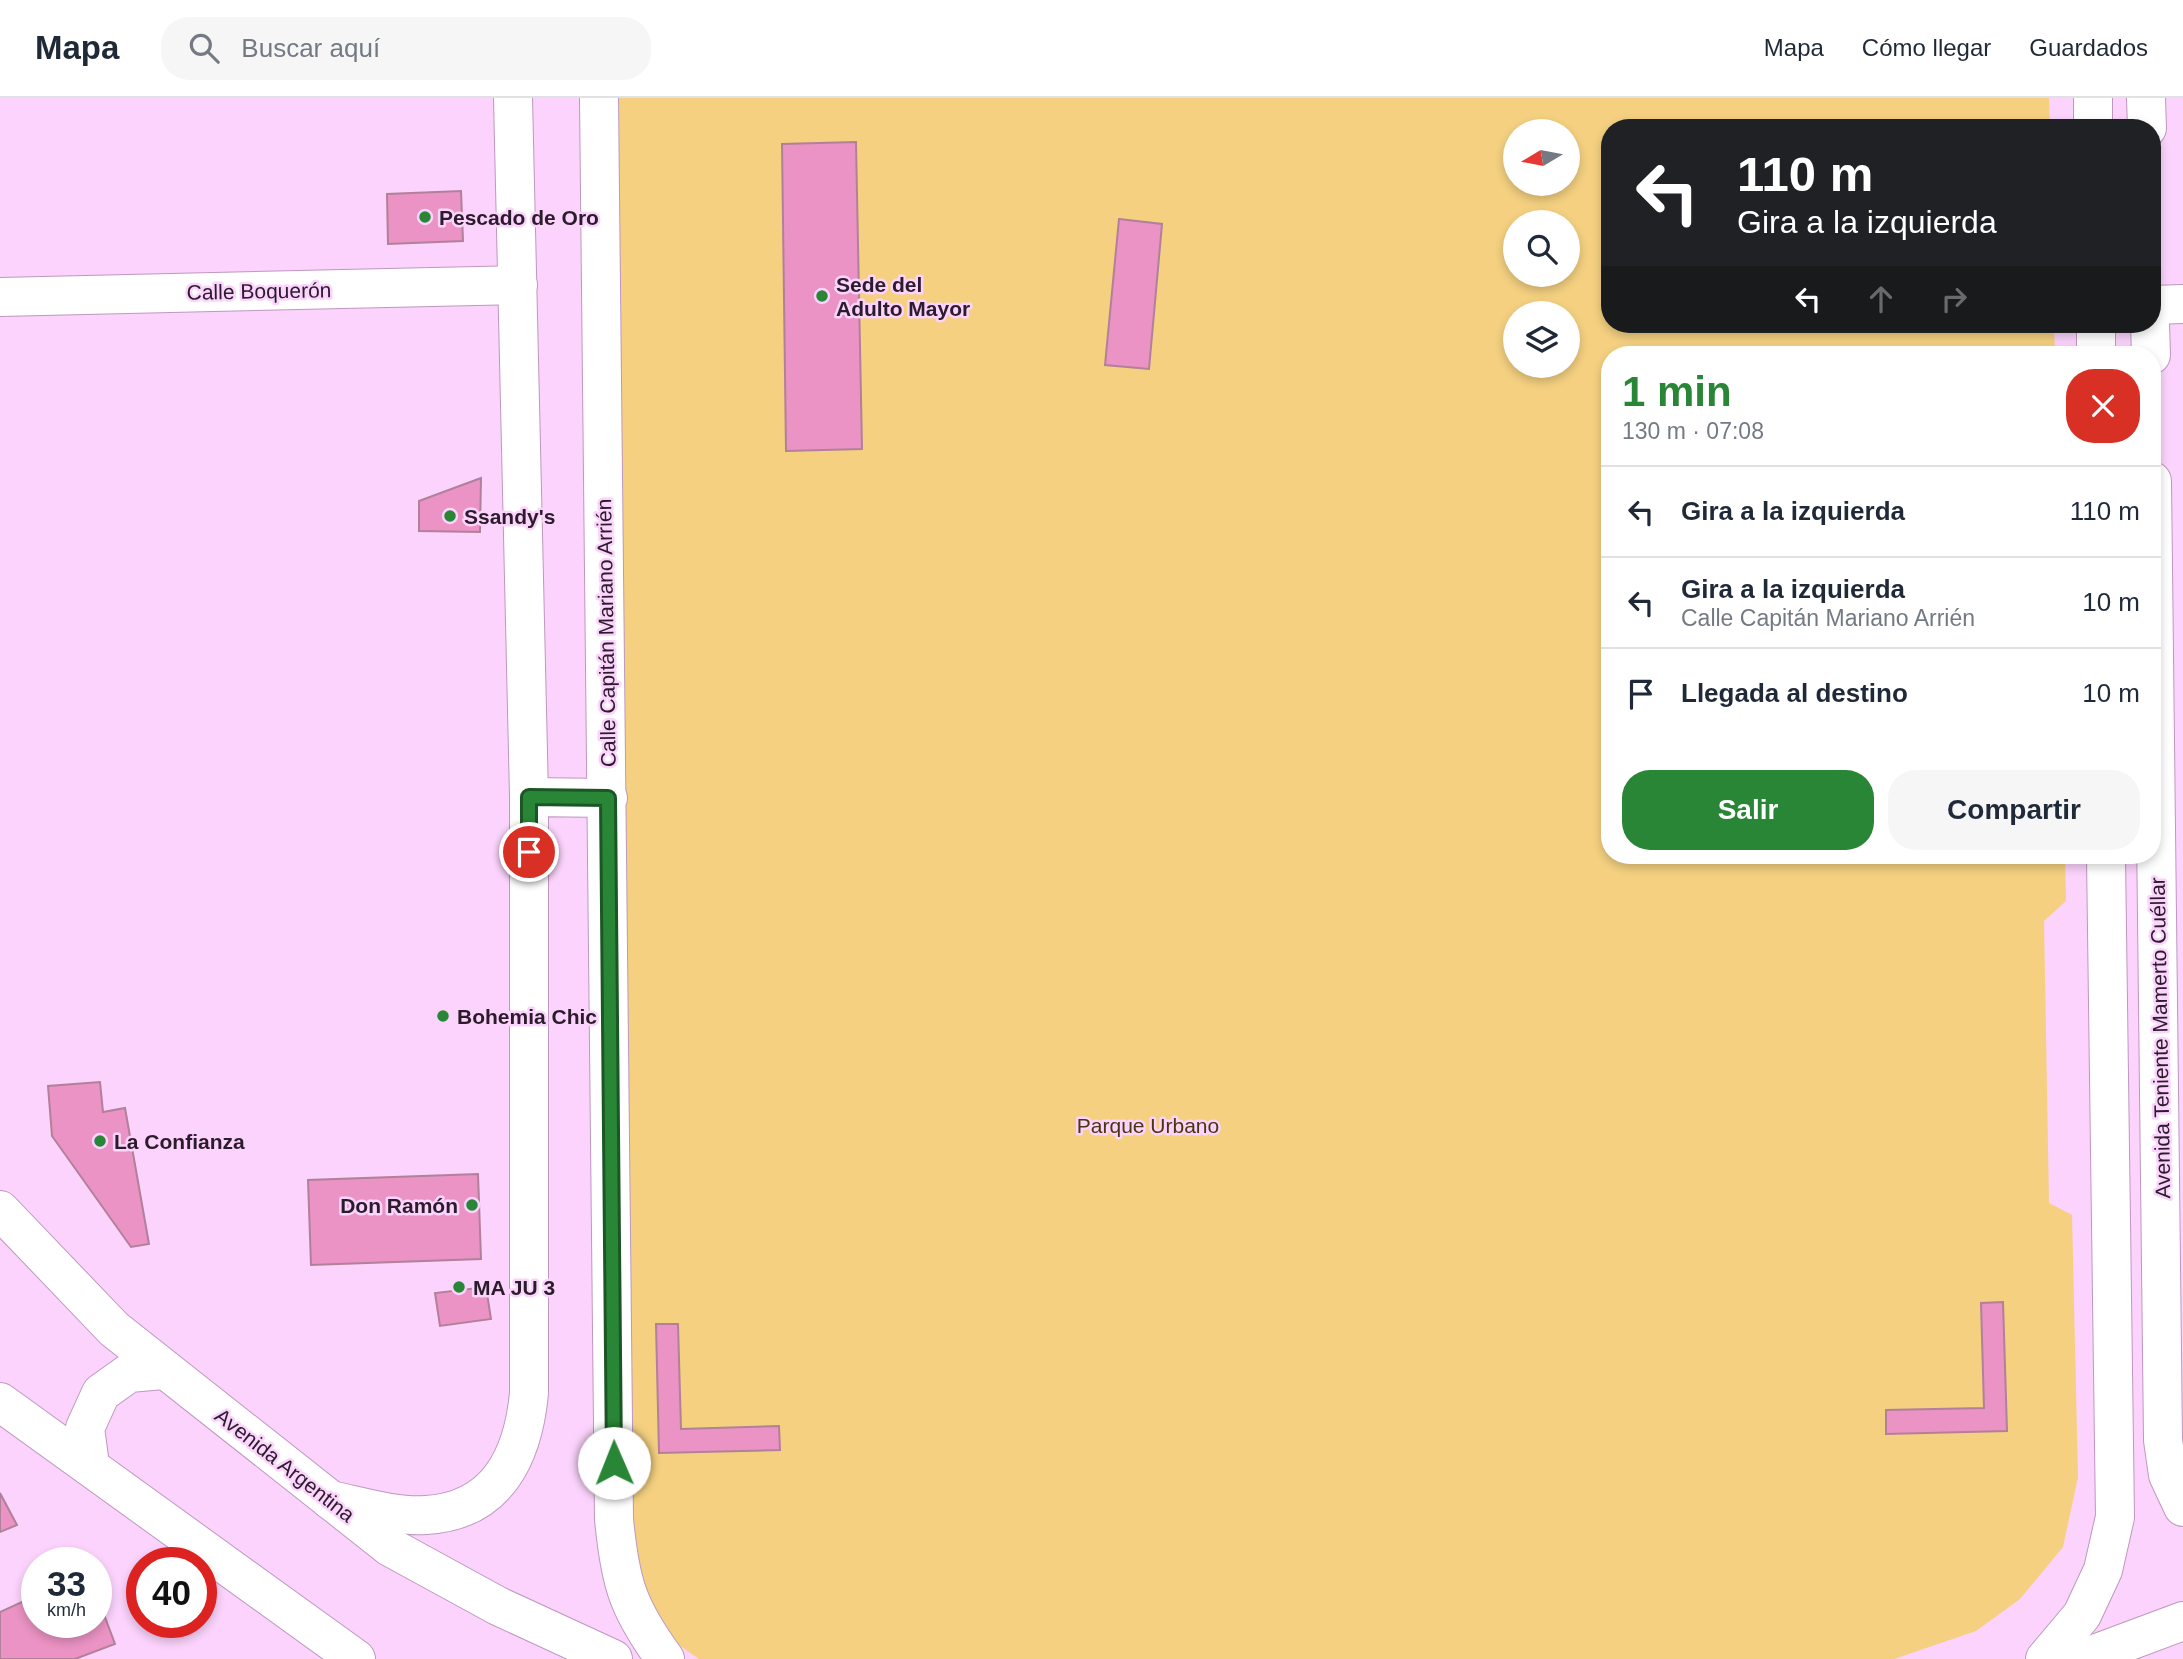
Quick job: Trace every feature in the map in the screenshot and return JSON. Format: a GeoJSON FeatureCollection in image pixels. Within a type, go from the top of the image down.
{"type":"FeatureCollection","features":[{"type":"Feature","properties":{"kind":"street"},"geometry":{"type":"LineString","coordinates":[[330,1500],[396,1513],[426,1515],[469,1505],[502,1478],[517,1454],[526,1425],[529,1393],[529,797],[513,98]]}},
{"type":"Feature","properties":{"kind":"street","name":"Calle Capitán Mariano Arrién"},"geometry":{"type":"LineString","coordinates":[[599,98],[614,1519],[619,1572],[638,1623],[664,1659]]}},
{"type":"Feature","properties":{"kind":"street"},"geometry":{"type":"LineString","coordinates":[[2092,98],[2093,119]]}},
{"type":"Feature","properties":{"kind":"street"},"geometry":{"type":"LineString","coordinates":[[2146,98],[2147,119]]}},
{"type":"Feature","properties":{"kind":"street","name":"Calle Boquerón"},"geometry":{"type":"LineString","coordinates":[[0,297],[518,285]]}},
{"type":"Feature","properties":{"kind":"street"},"geometry":{"type":"LineString","coordinates":[[2161,305],[2183,304]]}},
{"type":"Feature","properties":{"kind":"street","name":"Avenida Teniente Mamerto Cuéllar"},"geometry":{"type":"LineString","coordinates":[[2161,751],[2172,1082],[2163,1440],[2168,1475],[2183,1507]]}},
{"type":"Feature","properties":{"kind":"street"},"geometry":{"type":"LineString","coordinates":[[529,797],[608,798]]}},
{"type":"Feature","properties":{"kind":"street"},"geometry":{"type":"LineString","coordinates":[[2045,1659],[2082,1615],[2103,1570],[2115,1517],[2106,864]]}},
{"type":"Feature","properties":{"kind":"street","name":"Avenida Argentina"},"geometry":{"type":"LineString","coordinates":[[0,1210],[114,1329],[390,1547],[498,1606],[613,1659]]}},
{"type":"Feature","properties":{"kind":"street"},"geometry":{"type":"LineString","coordinates":[[90,1465],[85,1428],[101,1393],[129,1373],[163,1370]]}},
{"type":"Feature","properties":{"kind":"street"},"geometry":{"type":"LineString","coordinates":[[0,1402],[90,1465],[298,1620],[356,1659]]}},
{"type":"Feature","properties":{"kind":"street"},"geometry":{"type":"LineString","coordinates":[[2081,1659],[2183,1621]]}},
{"type":"Feature","properties":{"kind":"green space","name":"Parque Urbano"},"geometry":{"type":"Polygon","coordinates":[[[607,98],[2049,98],[2050,119],[1601,119],[1601,333],[2054,333],[2055,346],[1601,346],[1601,864],[2065,864],[2066,901],[2044,921],[2049,1203],[2072,1215],[2078,1477],[2063,1547],[2020,1599],[1976,1631],[1894,1659],[699,1659],[657,1630],[626,1581],[607,98]]]}},
{"type":"Feature","properties":{"kind":"building","name":"Sede del Adulto Mayor"},"geometry":{"type":"Polygon","coordinates":[[[856,142],[862,449],[786,451],[782,144],[856,142]]]}},
{"type":"Feature","properties":{"kind":"building","name":"Pescado de Oro"},"geometry":{"type":"Polygon","coordinates":[[[461,191],[463,241],[388,244],[387,194],[461,191]]]}},
{"type":"Feature","properties":{"kind":"building"},"geometry":{"type":"Polygon","coordinates":[[[1119,219],[1162,224],[1149,369],[1105,365],[1119,219]]]}},
{"type":"Feature","properties":{"kind":"building","name":"Ssandy's"},"geometry":{"type":"Polygon","coordinates":[[[481,478],[480,532],[419,531],[419,501],[481,478]]]}},
{"type":"Feature","properties":{"kind":"building"},"geometry":{"type":"Polygon","coordinates":[[[100,1082],[103,1112],[125,1108],[149,1244],[131,1247],[52,1136],[48,1086],[100,1082]]]}},
{"type":"Feature","properties":{"kind":"building"},"geometry":{"type":"Polygon","coordinates":[[[478,1174],[481,1259],[311,1265],[308,1180],[478,1174]]]}},
{"type":"Feature","properties":{"kind":"building"},"geometry":{"type":"Polygon","coordinates":[[[486,1287],[491,1319],[440,1326],[435,1293],[486,1287]]]}},
{"type":"Feature","properties":{"kind":"building"},"geometry":{"type":"Polygon","coordinates":[[[2003,1302],[2007,1431],[1886,1434],[1886,1410],[1984,1408],[1981,1303],[2003,1302]]]}},
{"type":"Feature","properties":{"kind":"building"},"geometry":{"type":"Polygon","coordinates":[[[656,1324],[678,1324],[681,1429],[779,1426],[780,1450],[659,1453],[656,1324]]]}},
{"type":"Feature","properties":{"kind":"building"},"geometry":{"type":"Polygon","coordinates":[[[0,1493],[17,1525],[0,1532],[0,1493]]]}},
{"type":"Feature","properties":{"kind":"building"},"geometry":{"type":"Polygon","coordinates":[[[21,1602],[21,1638],[112,1636],[115,1644],[75,1659],[0,1659],[0,1612],[21,1602]]]}},
{"type":"Feature","properties":{"kind":"place","name":"Pescado de Oro"},"geometry":{"type":"Point","coordinates":[425,217]}},
{"type":"Feature","properties":{"kind":"place","name":"Sede del Adulto Mayor"},"geometry":{"type":"Point","coordinates":[822,296]}},
{"type":"Feature","properties":{"kind":"place","name":"Ssandy's"},"geometry":{"type":"Point","coordinates":[450,516]}},
{"type":"Feature","properties":{"kind":"place","name":"Bohemia Chic"},"geometry":{"type":"Point","coordinates":[443,1016]}},
{"type":"Feature","properties":{"kind":"place","name":"La Confianza"},"geometry":{"type":"Point","coordinates":[100,1141]}},
{"type":"Feature","properties":{"kind":"place","name":"Don Ramón"},"geometry":{"type":"Point","coordinates":[472,1205]}},
{"type":"Feature","properties":{"kind":"place","name":"MA JU 3"},"geometry":{"type":"Point","coordinates":[459,1287]}},
{"type":"Feature","properties":{"kind":"route"},"geometry":{"type":"LineString","coordinates":[[529,852],[529,797],[608,798],[614,1463]]}}]}
